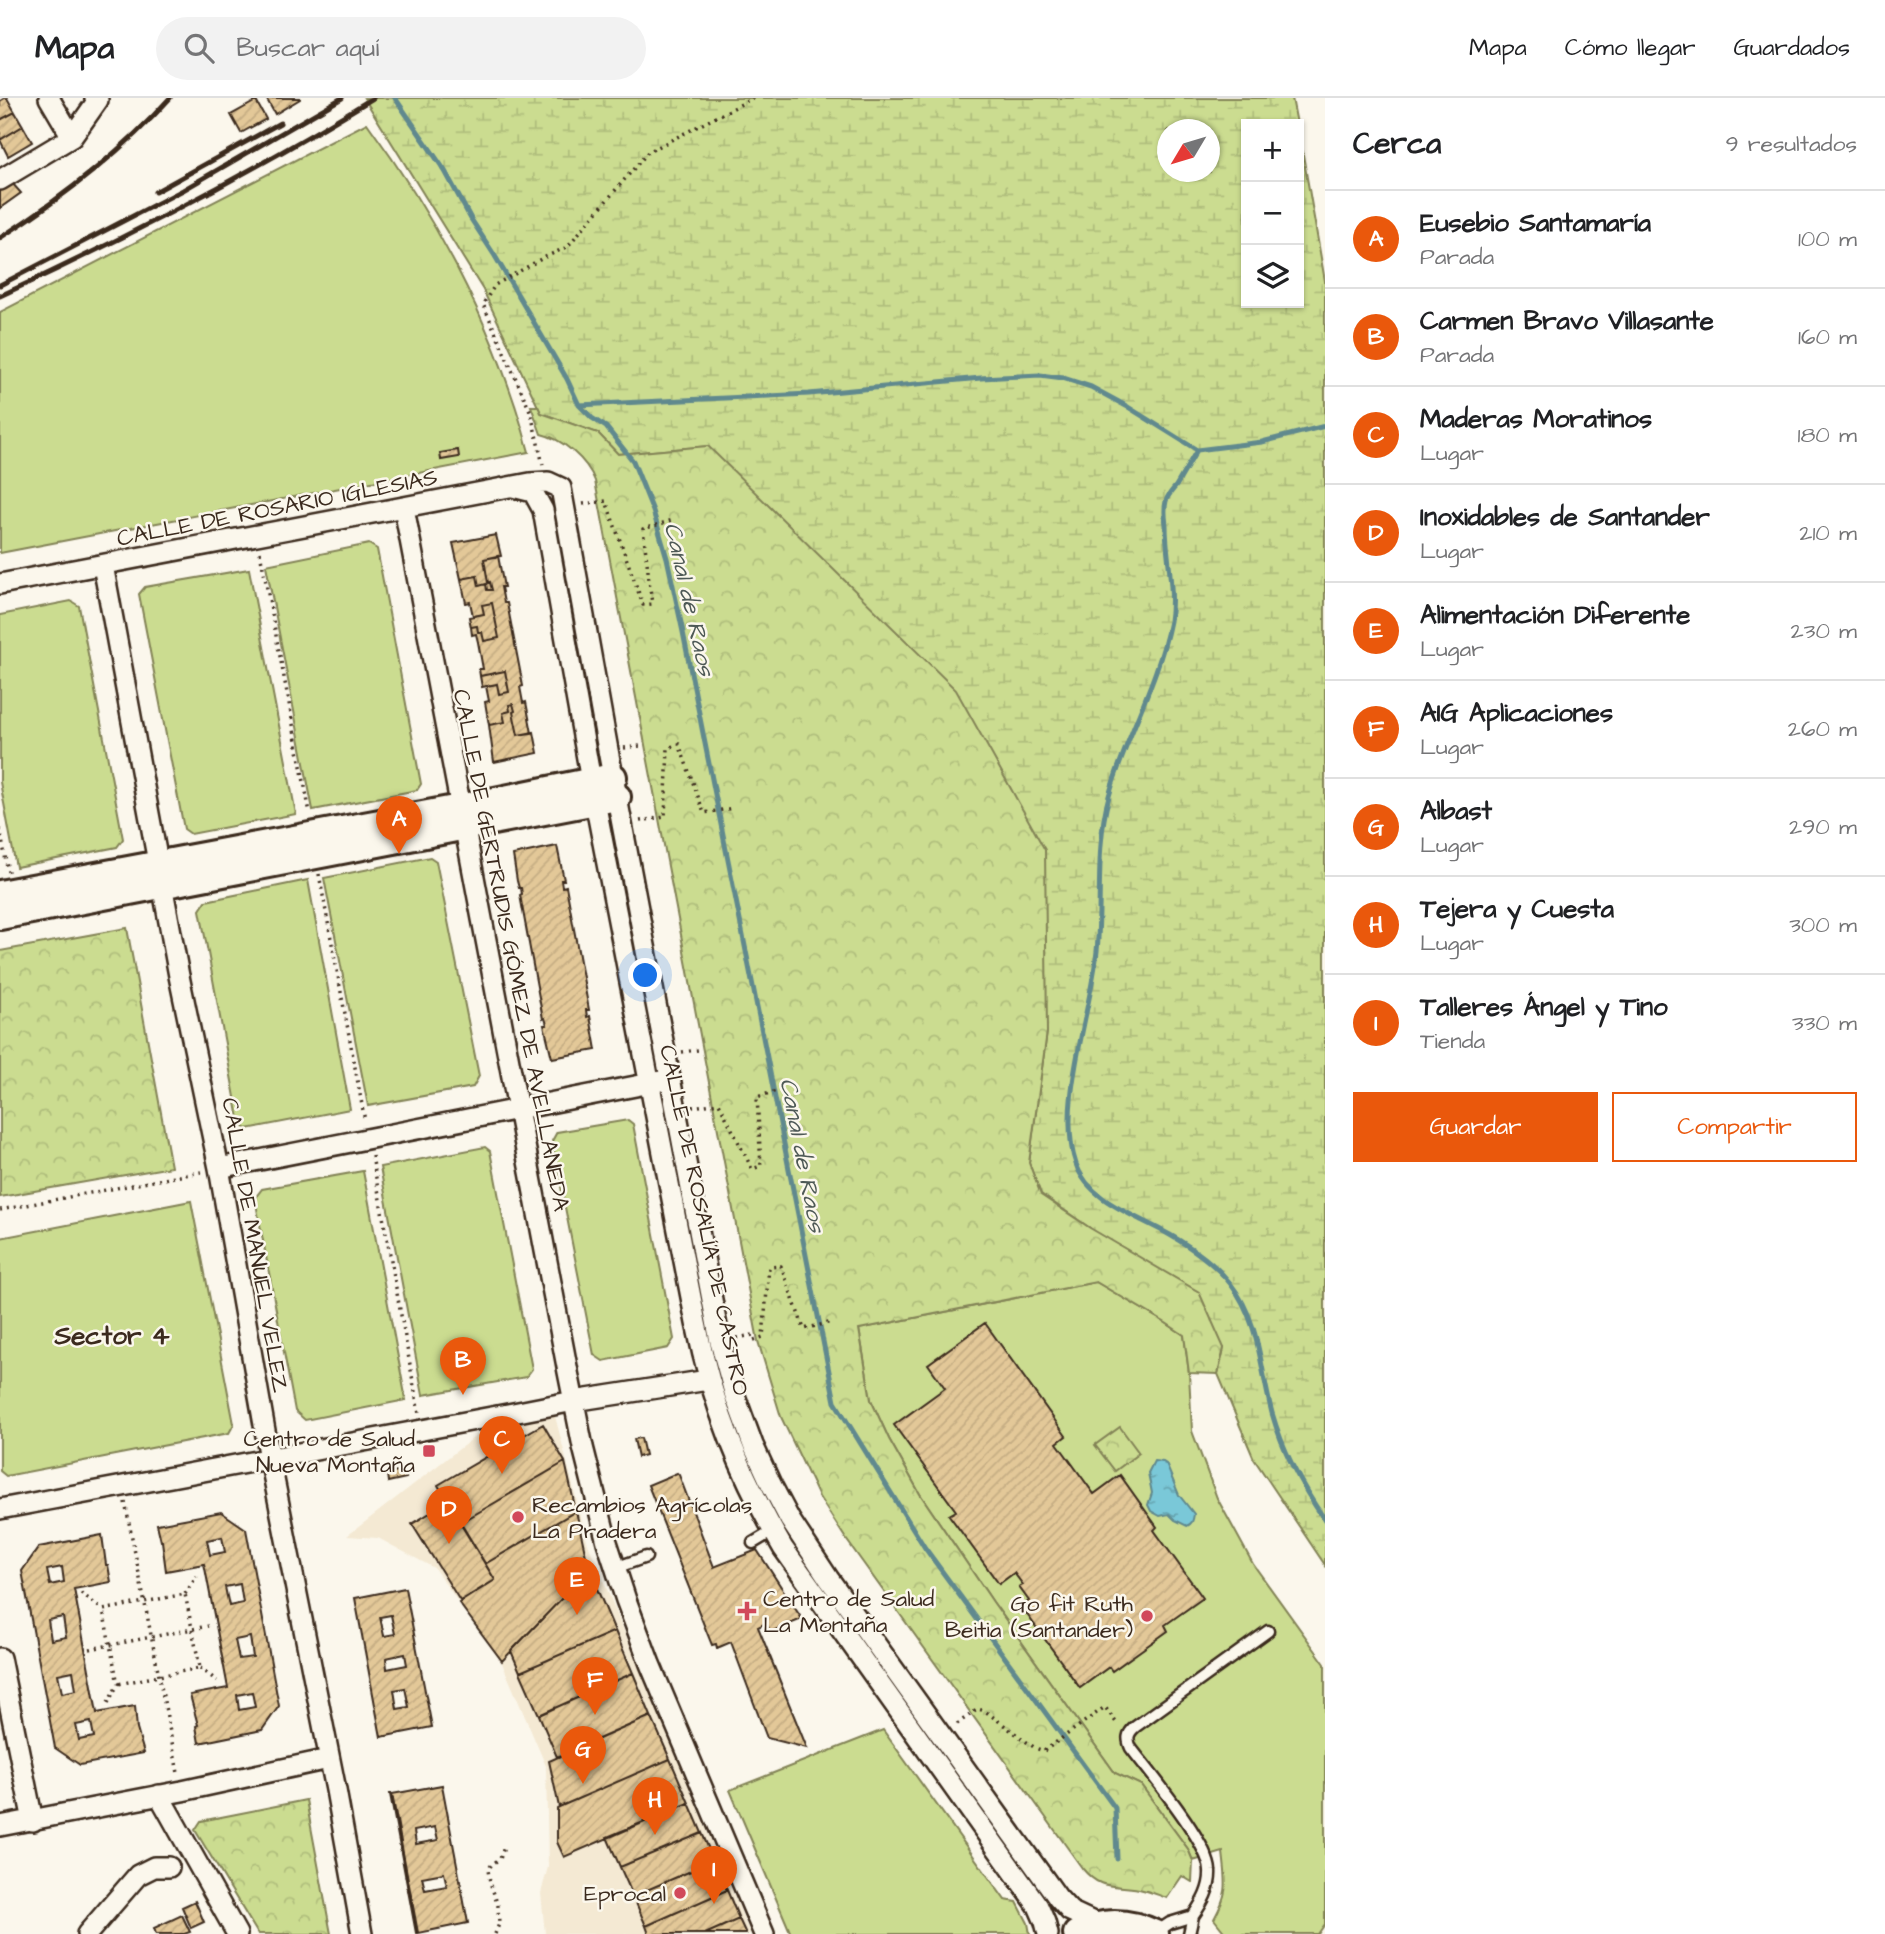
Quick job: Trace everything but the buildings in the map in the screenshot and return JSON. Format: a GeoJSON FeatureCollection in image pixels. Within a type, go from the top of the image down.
{"type":"FeatureCollection","features":[{"type":"Feature","properties":{"kind":"main road"},"geometry":{"type":"LineString","coordinates":[[6,893],[161,875],[604,789]]}},
{"type":"Feature","properties":{"kind":"main road"},"geometry":{"type":"LineString","coordinates":[[0,916],[314,835],[462,817]]}},
{"type":"Feature","properties":{"kind":"main road"},"geometry":{"type":"LineString","coordinates":[[1088,1930],[1114,1924],[1142,1928],[1155,1934]]}},
{"type":"Feature","properties":{"kind":"street"},"geometry":{"type":"LineString","coordinates":[[49,98],[72,137]]}},
{"type":"Feature","properties":{"kind":"street"},"geometry":{"type":"LineString","coordinates":[[0,180],[72,137],[97,100],[95,98]]}},
{"type":"Feature","properties":{"kind":"street","name":"CALLE DE ROSARIO IGLESIAS"},"geometry":{"type":"LineString","coordinates":[[0,584],[513,487],[555,485]]}},
{"type":"Feature","properties":{"kind":"street","name":"CALLE DE ROSALÍA DE CASTRO"},"geometry":{"type":"LineString","coordinates":[[555,485],[650,1083],[708,1380],[741,1468],[773,1531],[807,1584],[1038,1906],[1048,1934]]}},
{"type":"Feature","properties":{"kind":"street","name":"CALLE DE ROSALÍA DE CASTRO"},"geometry":{"type":"LineString","coordinates":[[513,487],[533,492],[543,510],[671,1079],[720,1342],[735,1396],[753,1445],[780,1503],[799,1534],[1058,1898],[1088,1930]]}},
{"type":"Feature","properties":{"kind":"street","name":"CALLE DE GERTRUDIS GÓMEZ DE AVELLANEDA"},"geometry":{"type":"LineString","coordinates":[[404,508],[574,1401],[607,1542],[650,1664],[764,1934]]}},
{"type":"Feature","properties":{"kind":"street","name":"CALLE DE MANUEL VELEZ"},"geometry":{"type":"LineString","coordinates":[[103,565],[362,1934]]}},
{"type":"Feature","properties":{"kind":"street"},"geometry":{"type":"LineString","coordinates":[[219,1168],[671,1079]]}},
{"type":"Feature","properties":{"kind":"street"},"geometry":{"type":"LineString","coordinates":[[0,1509],[574,1401],[708,1380]]}},
{"type":"Feature","properties":{"kind":"street"},"geometry":{"type":"LineString","coordinates":[[0,1658],[33,1821]]}},
{"type":"Feature","properties":{"kind":"street"},"geometry":{"type":"LineString","coordinates":[[0,1826],[159,1796],[329,1759]]}},
{"type":"Feature","properties":{"kind":"street"},"geometry":{"type":"LineString","coordinates":[[159,1796],[237,1934]]}},
{"type":"Feature","properties":{"kind":"street"},"geometry":{"type":"LineString","coordinates":[[88,1934],[138,1875],[155,1867],[169,1867]]}},
{"type":"Feature","properties":{"kind":"lane"},"geometry":{"type":"LineString","coordinates":[[753,1543],[773,1531]]}},
{"type":"Feature","properties":{"kind":"lane"},"geometry":{"type":"LineString","coordinates":[[615,1568],[646,1557]]}},
{"type":"Feature","properties":{"kind":"lane"},"geometry":{"type":"LineString","coordinates":[[1189,1934],[1192,1916],[1208,1886],[1210,1868],[1207,1857],[1196,1837],[1131,1748],[1128,1738],[1131,1730],[1268,1631]]}},
{"type":"Feature","properties":{"kind":"lane"},"geometry":{"type":"LineString","coordinates":[[1155,1934],[1170,1923],[1192,1916]]}},
{"type":"Feature","properties":{"kind":"path"},"geometry":{"type":"LineString","coordinates":[[555,485],[531,413],[483,304],[495,285],[567,247],[648,152],[753,98]]}},
{"type":"Feature","properties":{"kind":"path"},"geometry":{"type":"LineString","coordinates":[[597,502],[606,501],[643,605],[652,604],[643,529],[673,520]]}},
{"type":"Feature","properties":{"kind":"path"},"geometry":{"type":"LineString","coordinates":[[257,537],[314,835]]}},
{"type":"Feature","properties":{"kind":"path"},"geometry":{"type":"LineString","coordinates":[[655,818],[665,817],[668,748],[679,744],[704,813],[734,808]]}},
{"type":"Feature","properties":{"kind":"path"},"geometry":{"type":"LineString","coordinates":[[0,829],[6,893]]}},
{"type":"Feature","properties":{"kind":"path"},"geometry":{"type":"LineString","coordinates":[[708,1104],[719,1103],[752,1169],[761,1166],[757,1097],[786,1088]]}},
{"type":"Feature","properties":{"kind":"path"},"geometry":{"type":"LineString","coordinates":[[0,1210],[219,1168]]}},
{"type":"Feature","properties":{"kind":"path"},"geometry":{"type":"LineString","coordinates":[[754,1340],[763,1337],[769,1267],[780,1266],[804,1329],[832,1322]]}},
{"type":"Feature","properties":{"kind":"path"},"geometry":{"type":"LineString","coordinates":[[122,1486],[182,1791]]}},
{"type":"Feature","properties":{"kind":"path"},"geometry":{"type":"LineString","coordinates":[[197,1576],[185,1594],[200,1668],[217,1681]]}},
{"type":"Feature","properties":{"kind":"path"},"geometry":{"type":"LineString","coordinates":[[81,1593],[103,1610],[118,1684],[108,1703]]}},
{"type":"Feature","properties":{"kind":"path"},"geometry":{"type":"LineString","coordinates":[[103,1610],[185,1594]]}},
{"type":"Feature","properties":{"kind":"path"},"geometry":{"type":"LineString","coordinates":[[90,1649],[208,1626]]}},
{"type":"Feature","properties":{"kind":"path"},"geometry":{"type":"LineString","coordinates":[[118,1684],[200,1668]]}},
{"type":"Feature","properties":{"kind":"path"},"geometry":{"type":"LineString","coordinates":[[942,1736],[978,1709],[994,1716],[1035,1748],[1044,1751],[1105,1707],[1128,1738]]}},
{"type":"Feature","properties":{"kind":"path"},"geometry":{"type":"LineString","coordinates":[[495,1934],[499,1924],[498,1906],[489,1882],[488,1870],[500,1859],[504,1847]]}},
{"type":"Feature","properties":{"kind":"shaded area"},"geometry":{"type":"Polygon","coordinates":[[[555,1416],[588,1544],[750,1934],[545,1934],[541,1893],[548,1867],[546,1766],[502,1663],[434,1568],[378,1538],[347,1536],[481,1432],[555,1416]]]}},
{"type":"Feature","properties":{"kind":"green space"},"geometry":{"type":"Polygon","coordinates":[[[364,98],[1292,98],[1296,119],[1241,119],[1241,308],[1304,308],[1304,161],[1325,281],[1325,1565],[1254,1459],[1218,1374],[1224,1348],[1090,1228],[1041,1194],[1029,1163],[1047,1032],[708,446],[618,454],[598,433],[541,413],[483,290],[364,98]]]}},
{"type":"Feature","properties":{"kind":"green space"},"geometry":{"type":"Polygon","coordinates":[[[367,123],[418,199],[463,280],[500,364],[529,452],[0,553],[0,312],[367,123]]]}},
{"type":"Feature","properties":{"kind":"green space"},"geometry":{"type":"Polygon","coordinates":[[[531,406],[538,406],[541,413],[598,433],[618,454],[708,446],[956,690],[1045,850],[1047,1032],[1029,1163],[1041,1195],[1090,1228],[1199,1292],[1224,1348],[1218,1374],[1189,1373],[1184,1335],[1096,1282],[859,1329],[871,1400],[920,1494],[1115,1773],[1141,1785],[1188,1849],[1193,1861],[1192,1882],[1182,1876],[1167,1898],[1139,1889],[1102,1883],[1082,1868],[846,1539],[819,1497],[781,1417],[758,1341],[595,481],[573,452],[558,440],[541,434],[531,406]]]}},
{"type":"Feature","properties":{"kind":"green space"},"geometry":{"type":"Polygon","coordinates":[[[369,544],[377,549],[421,784],[417,790],[313,810],[266,565],[369,544]]]}},
{"type":"Feature","properties":{"kind":"green space"},"geometry":{"type":"Polygon","coordinates":[[[249,569],[296,814],[191,834],[184,829],[139,594],[145,587],[249,569]]]}},
{"type":"Feature","properties":{"kind":"green space"},"geometry":{"type":"Polygon","coordinates":[[[71,601],[79,606],[123,839],[117,847],[16,867],[0,782],[0,615],[71,601]]]}},
{"type":"Feature","properties":{"kind":"green space"},"geometry":{"type":"Polygon","coordinates":[[[430,857],[436,861],[479,1076],[473,1087],[368,1106],[324,878],[430,857]]]}},
{"type":"Feature","properties":{"kind":"green space"},"geometry":{"type":"Polygon","coordinates":[[[308,880],[350,1109],[247,1129],[240,1124],[200,910],[206,901],[308,880]]]}},
{"type":"Feature","properties":{"kind":"green space"},"geometry":{"type":"Polygon","coordinates":[[[127,928],[171,1167],[0,1197],[0,951],[127,928]]]}},
{"type":"Feature","properties":{"kind":"green space"},"geometry":{"type":"Polygon","coordinates":[[[628,1120],[633,1124],[674,1339],[668,1348],[603,1361],[594,1355],[552,1141],[557,1132],[628,1120]]]}},
{"type":"Feature","properties":{"kind":"green space"},"geometry":{"type":"Polygon","coordinates":[[[485,1147],[490,1151],[532,1369],[526,1377],[423,1395],[380,1167],[485,1147]]]}},
{"type":"Feature","properties":{"kind":"green space"},"geometry":{"type":"Polygon","coordinates":[[[363,1171],[406,1400],[305,1420],[295,1411],[255,1198],[262,1189],[363,1171]]]}},
{"type":"Feature","properties":{"kind":"green space"},"geometry":{"type":"Polygon","coordinates":[[[191,1201],[234,1424],[229,1433],[6,1476],[0,1471],[0,1238],[191,1201]]]}},
{"type":"Feature","properties":{"kind":"green space","name":"Go fit Ruth Beitia (Santander)"},"geometry":{"type":"Polygon","coordinates":[[[1096,1282],[1184,1335],[1192,1431],[1217,1498],[1253,1564],[1325,1664],[1325,1924],[1318,1934],[1226,1934],[1214,1919],[1223,1901],[1226,1886],[1223,1852],[1193,1861],[1188,1849],[1141,1785],[1115,1773],[920,1494],[871,1400],[859,1329],[1096,1282]]]}},
{"type":"Feature","properties":{"kind":"green space"},"geometry":{"type":"Polygon","coordinates":[[[1120,1427],[1139,1453],[1115,1471],[1095,1445],[1120,1427]]]}},
{"type":"Feature","properties":{"kind":"green space"},"geometry":{"type":"Polygon","coordinates":[[[883,1730],[1005,1900],[1017,1902],[1028,1923],[1030,1934],[791,1934],[730,1790],[883,1730]]]}},
{"type":"Feature","properties":{"kind":"green space"},"geometry":{"type":"Polygon","coordinates":[[[306,1800],[331,1934],[258,1934],[195,1830],[201,1821],[306,1800]]]}},
{"type":"Feature","properties":{"kind":"water"},"geometry":{"type":"Polygon","coordinates":[[[1154,1461],[1166,1464],[1179,1495],[1194,1514],[1187,1526],[1169,1514],[1160,1516],[1151,1511],[1148,1505],[1152,1493],[1148,1473],[1154,1461]]]}},
{"type":"Feature","properties":{"kind":"waterway","name":"Canal de Raos"},"geometry":{"type":"LineString","coordinates":[[395,98],[445,171],[567,379],[579,405],[606,427],[633,461],[653,511],[667,558],[683,632],[835,1402],[925,1548],[1115,1808],[1117,1859]]}},
{"type":"Feature","properties":{"kind":"waterway"},"geometry":{"type":"LineString","coordinates":[[579,405],[809,394],[1040,375],[1063,378],[1091,387],[1197,450],[1262,442],[1325,426]]}},
{"type":"Feature","properties":{"kind":"waterway"},"geometry":{"type":"LineString","coordinates":[[1197,450],[1166,501],[1170,621],[1158,666],[1116,774],[1105,815],[1100,854],[1097,951],[1072,1088],[1071,1141],[1082,1177],[1103,1198],[1194,1250],[1230,1283],[1248,1313],[1258,1345],[1272,1413],[1282,1442],[1301,1482],[1325,1520]]}},
{"type":"Feature","properties":{"kind":"railway"},"geometry":{"type":"LineString","coordinates":[[0,238],[90,174],[170,98]]}},
{"type":"Feature","properties":{"kind":"railway"},"geometry":{"type":"LineString","coordinates":[[0,285],[183,190],[342,98]]}},
{"type":"Feature","properties":{"kind":"railway"},"geometry":{"type":"LineString","coordinates":[[0,296],[190,203],[373,98]]}},
{"type":"Feature","properties":{"kind":"railway"},"geometry":{"type":"LineString","coordinates":[[155,192],[280,123]]}},
{"type":"Feature","properties":{"kind":"place","name":"Eusebio Santamaría"},"geometry":{"type":"Point","coordinates":[399,854]}},
{"type":"Feature","properties":{"kind":"place","name":"Carmen Bravo Villasante"},"geometry":{"type":"Point","coordinates":[463,1395]}},
{"type":"Feature","properties":{"kind":"place","name":"Centro de Salud Nueva Montaña"},"geometry":{"type":"Point","coordinates":[429,1451]}},
{"type":"Feature","properties":{"kind":"place","name":"Maderas Moratinos"},"geometry":{"type":"Point","coordinates":[502,1474]}},
{"type":"Feature","properties":{"kind":"place","name":"Recambios Agrícolas La Pradera"},"geometry":{"type":"Point","coordinates":[518,1517]}},
{"type":"Feature","properties":{"kind":"place","name":"Inoxidables de Santander"},"geometry":{"type":"Point","coordinates":[449,1544]}},
{"type":"Feature","properties":{"kind":"place","name":"Centro de Salud La Montaña"},"geometry":{"type":"Point","coordinates":[747,1611]}},
{"type":"Feature","properties":{"kind":"place","name":"Alimentación Diferente"},"geometry":{"type":"Point","coordinates":[577,1615]}},
{"type":"Feature","properties":{"kind":"place","name":"Go fit Ruth Beitia (Santander)"},"geometry":{"type":"Point","coordinates":[1147,1616]}},
{"type":"Feature","properties":{"kind":"place","name":"AIG Aplicaciones"},"geometry":{"type":"Point","coordinates":[595,1715]}},
{"type":"Feature","properties":{"kind":"place","name":"Albast"},"geometry":{"type":"Point","coordinates":[583,1784]}},
{"type":"Feature","properties":{"kind":"place","name":"Tejera y Cuesta"},"geometry":{"type":"Point","coordinates":[655,1835]}},
{"type":"Feature","properties":{"kind":"place","name":"Eprocal"},"geometry":{"type":"Point","coordinates":[680,1893]}},
{"type":"Feature","properties":{"kind":"place","name":"Talleres Ángel y Tino"},"geometry":{"type":"Point","coordinates":[714,1904]}},
{"type":"Feature","properties":{"kind":"district","name":"Sector 4"},"geometry":{"type":"Point","coordinates":[112,1335]}}]}
